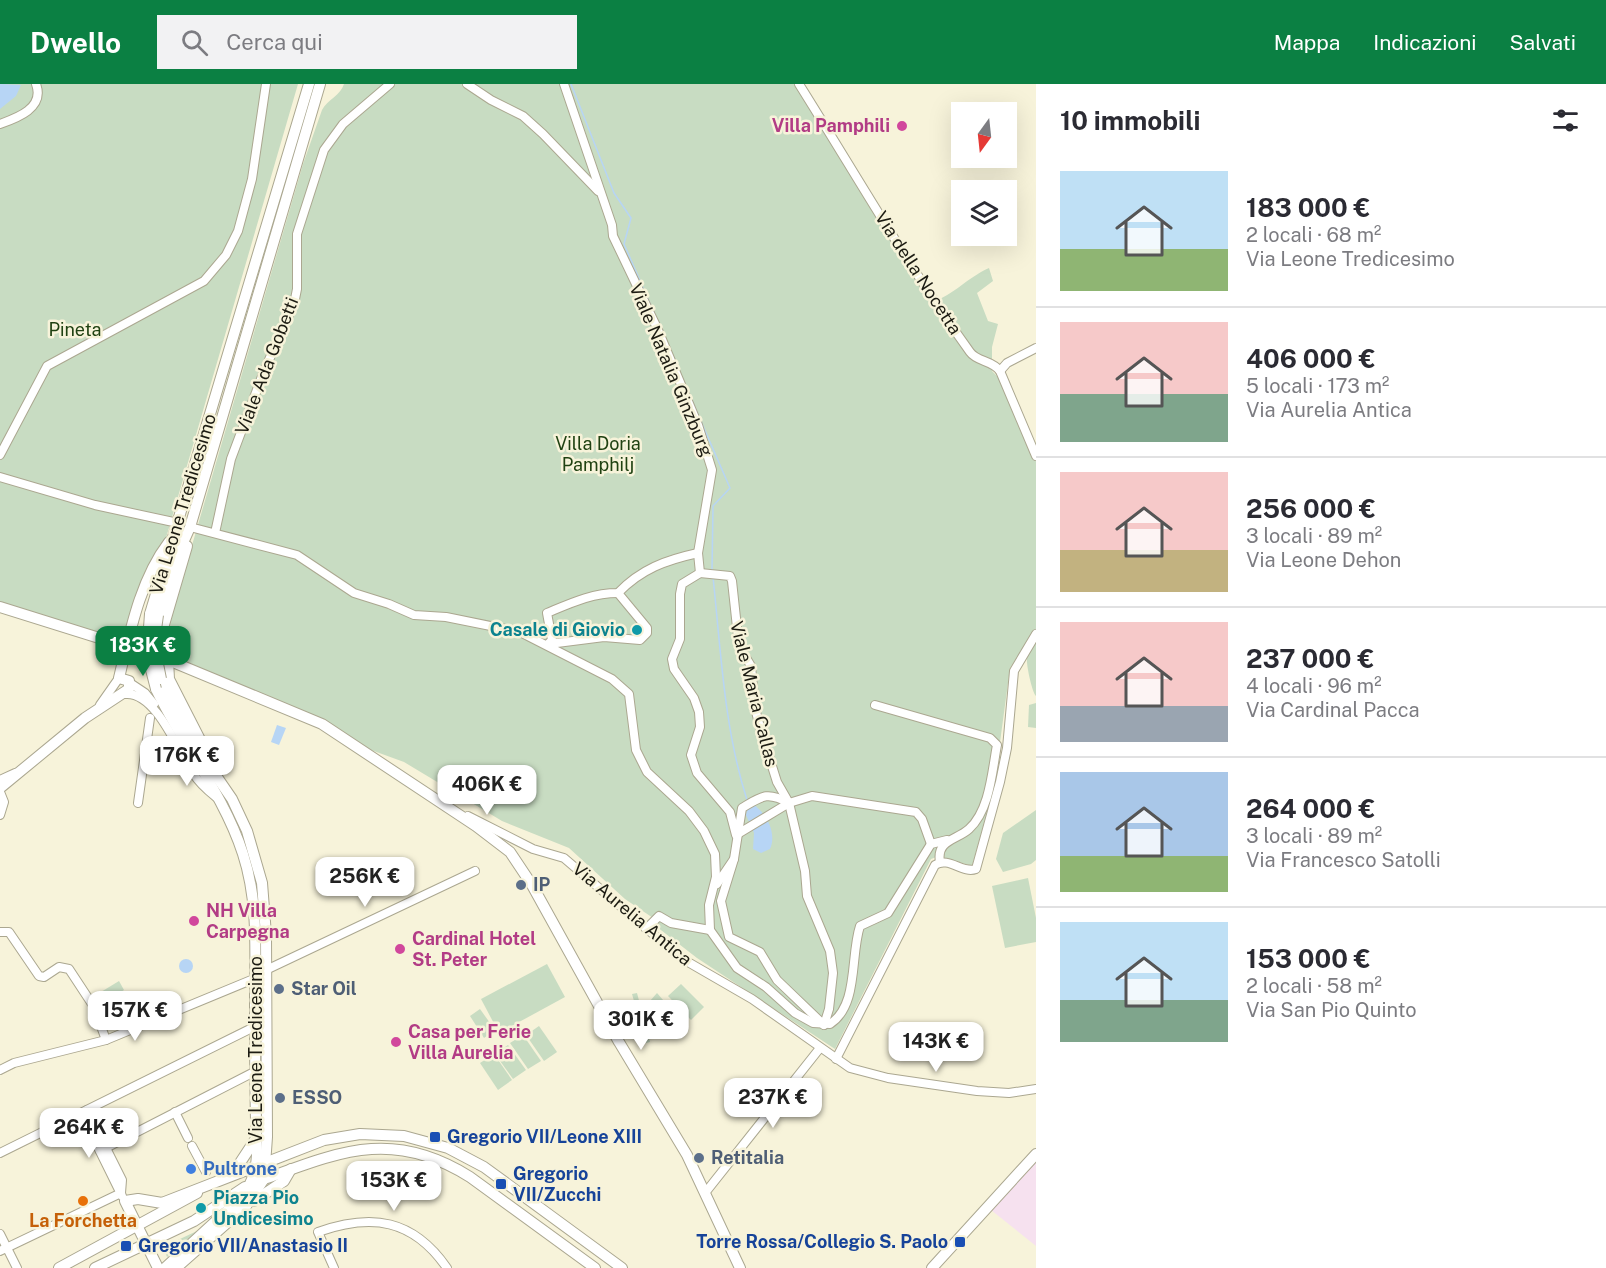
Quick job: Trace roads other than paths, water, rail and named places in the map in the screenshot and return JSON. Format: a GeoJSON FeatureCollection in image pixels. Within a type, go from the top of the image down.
{"type":"FeatureCollection","features":[{"type":"Feature","properties":{"kind":"main road","name":"Via Leone Tredicesimo"},"geometry":{"type":"LineString","coordinates":[[262,1137],[256,1071],[256,978],[252,892],[239,843],[220,800],[158,684],[147,654],[154,614],[174,534],[309,84]]}},
{"type":"Feature","properties":{"kind":"main road","name":"Via Leone Tredicesimo"},"geometry":{"type":"LineString","coordinates":[[154,614],[190,527],[320,84]]}},
{"type":"Feature","properties":{"kind":"main road"},"geometry":{"type":"LineString","coordinates":[[190,527],[186,551],[163,628],[166,670],[211,757],[219,781]]}},
{"type":"Feature","properties":{"kind":"main road"},"geometry":{"type":"LineString","coordinates":[[0,788],[15,773],[96,710],[125,694],[130,683],[126,678],[119,678],[126,645],[149,576],[174,534]]}},
{"type":"Feature","properties":{"kind":"main road","name":"Via Aurelia Antica"},"geometry":{"type":"LineString","coordinates":[[0,607],[166,659],[326,726],[446,806]]}},
{"type":"Feature","properties":{"kind":"main road","name":"Via Leone Tredicesimo"},"geometry":{"type":"LineString","coordinates":[[158,684],[195,746],[236,807],[259,869],[265,905],[266,970],[261,1163]]}},
{"type":"Feature","properties":{"kind":"main road"},"geometry":{"type":"LineString","coordinates":[[446,806],[510,852],[532,885],[640,1079],[682,1147],[740,1268]]}},
{"type":"Feature","properties":{"kind":"main road"},"geometry":{"type":"LineString","coordinates":[[120,1197],[162,1203],[324,1140],[365,1134],[404,1136],[438,1144],[484,1167],[622,1268]]}},
{"type":"Feature","properties":{"kind":"main road"},"geometry":{"type":"LineString","coordinates":[[231,1176],[262,1137],[275,1148],[287,1153]]}},
{"type":"Feature","properties":{"kind":"main road"},"geometry":{"type":"LineString","coordinates":[[95,1268],[194,1221],[251,1184],[321,1157],[361,1149],[395,1150],[429,1158],[470,1177],[595,1268]]}},
{"type":"Feature","properties":{"kind":"main road"},"geometry":{"type":"LineString","coordinates":[[932,1268],[1036,1154]]}},
{"type":"Feature","properties":{"kind":"main road"},"geometry":{"type":"LineString","coordinates":[[246,1206],[264,1179],[261,1163]]}},
{"type":"Feature","properties":{"kind":"main road"},"geometry":{"type":"LineString","coordinates":[[165,1268],[234,1205],[251,1184],[261,1163]]}},
{"type":"Feature","properties":{"kind":"main road"},"geometry":{"type":"LineString","coordinates":[[176,1268],[246,1206],[284,1181],[292,1168]]}},
{"type":"Feature","properties":{"kind":"main road"},"geometry":{"type":"LineString","coordinates":[[59,1268],[127,1233],[207,1186]]}},
{"type":"Feature","properties":{"kind":"main road"},"geometry":{"type":"LineString","coordinates":[[120,1197],[137,1227],[140,1246],[158,1268]]}},
{"type":"Feature","properties":{"kind":"street"},"geometry":{"type":"LineString","coordinates":[[0,124],[27,113],[37,98],[36,84]]}},
{"type":"Feature","properties":{"kind":"street"},"geometry":{"type":"LineString","coordinates":[[0,455],[47,366],[204,281],[226,255],[238,231],[252,179],[266,84]]}},
{"type":"Feature","properties":{"kind":"street","name":"Viale Ada Gobetti"},"geometry":{"type":"LineString","coordinates":[[215,533],[231,459],[264,371],[294,304],[297,289],[297,234],[322,157],[338,129],[390,84]]}},
{"type":"Feature","properties":{"kind":"street"},"geometry":{"type":"LineString","coordinates":[[467,84],[491,100],[524,116],[600,194]]}},
{"type":"Feature","properties":{"kind":"street","name":"Viale Natalia Ginzburg"},"geometry":{"type":"LineString","coordinates":[[564,84],[612,225],[613,236],[658,330],[698,425],[712,470],[710,495],[698,553],[700,573]]}},
{"type":"Feature","properties":{"kind":"street","name":"Via della Nocetta"},"geometry":{"type":"LineString","coordinates":[[799,84],[885,223],[971,354],[994,364],[1000,371]]}},
{"type":"Feature","properties":{"kind":"street"},"geometry":{"type":"LineString","coordinates":[[1036,348],[1007,363],[1000,371],[1036,456]]}},
{"type":"Feature","properties":{"kind":"street"},"geometry":{"type":"LineString","coordinates":[[0,477],[95,505],[178,523]]}},
{"type":"Feature","properties":{"kind":"street"},"geometry":{"type":"LineString","coordinates":[[190,527],[297,555],[345,589],[414,615],[447,617],[520,632],[612,679],[629,694],[636,750],[647,772],[704,831],[715,854],[714,887],[709,905],[710,930],[737,968],[766,987],[795,1013],[820,1025],[833,1022],[842,1012],[848,997],[860,926],[888,913],[921,864],[931,844],[922,819],[916,812],[909,810],[812,796],[789,803],[752,828],[736,835]]}},
{"type":"Feature","properties":{"kind":"street"},"geometry":{"type":"LineString","coordinates":[[548,645],[552,640],[547,613],[583,598],[602,593],[618,593],[631,580],[663,561],[698,553]]}},
{"type":"Feature","properties":{"kind":"street"},"geometry":{"type":"LineString","coordinates":[[700,573],[682,584],[680,639],[672,658],[674,669],[693,698],[699,712],[700,727],[691,755],[697,773],[730,812],[736,835]]}},
{"type":"Feature","properties":{"kind":"street","name":"Viale Maria Callas"},"geometry":{"type":"LineString","coordinates":[[700,573],[730,576],[732,580],[739,646],[750,666],[755,708],[768,757],[777,782],[789,803]]}},
{"type":"Feature","properties":{"kind":"street"},"geometry":{"type":"LineString","coordinates":[[548,645],[604,637],[640,640],[648,633],[640,619],[618,593]]}},
{"type":"Feature","properties":{"kind":"street"},"geometry":{"type":"LineString","coordinates":[[940,862],[969,871],[976,869],[1007,748],[1013,675],[1036,634]]}},
{"type":"Feature","properties":{"kind":"street"},"geometry":{"type":"LineString","coordinates":[[96,710],[119,678]]}},
{"type":"Feature","properties":{"kind":"street"},"geometry":{"type":"LineString","coordinates":[[130,683],[148,695],[153,714],[138,803]]}},
{"type":"Feature","properties":{"kind":"street"},"geometry":{"type":"LineString","coordinates":[[125,694],[136,695],[153,714],[198,780],[220,800]]}},
{"type":"Feature","properties":{"kind":"street"},"geometry":{"type":"LineString","coordinates":[[875,705],[990,738],[997,744],[987,792],[979,815],[968,830],[947,840],[931,844]]}},
{"type":"Feature","properties":{"kind":"street"},"geometry":{"type":"LineString","coordinates":[[0,780],[15,773]]}},
{"type":"Feature","properties":{"kind":"street"},"geometry":{"type":"LineString","coordinates":[[0,792],[4,802],[0,815]]}},
{"type":"Feature","properties":{"kind":"street"},"geometry":{"type":"LineString","coordinates":[[775,795],[789,803],[805,871],[807,896],[830,951],[833,973],[829,1009],[820,1025],[777,980],[760,952],[729,937],[721,901],[734,859],[742,808],[761,797],[775,795]]}},
{"type":"Feature","properties":{"kind":"street","name":"Via Aurelia Antica"},"geometry":{"type":"LineString","coordinates":[[446,806],[533,849],[568,861],[689,964],[752,999],[836,1059],[862,1072],[941,1087],[999,1093],[1036,1089]]}},
{"type":"Feature","properties":{"kind":"street"},"geometry":{"type":"LineString","coordinates":[[940,862],[939,856],[947,840]]}},
{"type":"Feature","properties":{"kind":"street"},"geometry":{"type":"LineString","coordinates":[[510,852],[519,846],[533,849]]}},
{"type":"Feature","properties":{"kind":"street"},"geometry":{"type":"LineString","coordinates":[[714,887],[734,859]]}},
{"type":"Feature","properties":{"kind":"street"},"geometry":{"type":"LineString","coordinates":[[836,1059],[936,865],[940,862]]}},
{"type":"Feature","properties":{"kind":"street"},"geometry":{"type":"LineString","coordinates":[[266,970],[475,871]]}},
{"type":"Feature","properties":{"kind":"street"},"geometry":{"type":"LineString","coordinates":[[646,929],[659,916],[671,923],[710,930]]}},
{"type":"Feature","properties":{"kind":"street"},"geometry":{"type":"LineString","coordinates":[[0,932],[9,932],[39,976],[44,977],[59,966],[69,969],[94,1007],[106,1040]]}},
{"type":"Feature","properties":{"kind":"street"},"geometry":{"type":"LineString","coordinates":[[0,1070],[23,1061],[106,1040],[256,978]]}},
{"type":"Feature","properties":{"kind":"street"},"geometry":{"type":"LineString","coordinates":[[0,1154],[256,1026]]}},
{"type":"Feature","properties":{"kind":"street"},"geometry":{"type":"LineString","coordinates":[[705,1193],[820,1048]]}},
{"type":"Feature","properties":{"kind":"street"},"geometry":{"type":"LineString","coordinates":[[103,1149],[256,1071]]}},
{"type":"Feature","properties":{"kind":"street"},"geometry":{"type":"LineString","coordinates":[[3,1250],[120,1197],[103,1149],[84,1111]]}},
{"type":"Feature","properties":{"kind":"street"},"geometry":{"type":"LineString","coordinates":[[175,1112],[206,1172]]}},
{"type":"Feature","properties":{"kind":"street"},"geometry":{"type":"LineString","coordinates":[[334,1268],[318,1232],[354,1222],[392,1225],[423,1241],[447,1268]]}},
{"type":"Feature","properties":{"kind":"street"},"geometry":{"type":"LineString","coordinates":[[0,1234],[3,1250],[17,1268]]}},
{"type":"Feature","properties":{"kind":"water"},"geometry":{"type":"Polygon","coordinates":[[[0,84],[21,85],[16,96],[0,109],[0,84]]]}},
{"type":"Feature","properties":{"kind":"water"},"geometry":{"type":"Polygon","coordinates":[[[277,725],[286,728],[279,745],[271,742],[277,725]]]}},
{"type":"Feature","properties":{"kind":"water"},"geometry":{"type":"Polygon","coordinates":[[[754,805],[767,819],[772,837],[770,849],[761,853],[753,849],[754,833],[746,815],[747,809],[754,805]]]}},
{"type":"Feature","properties":{"kind":"water"},"geometry":{"type":"Polygon","coordinates":[[[186,959],[191,961],[193,966],[191,971],[186,973],[181,971],[179,966],[181,961],[186,959]]]}},
{"type":"Feature","properties":{"kind":"waterway"},"geometry":{"type":"LineString","coordinates":[[571,84],[614,193],[631,218],[624,244],[730,488],[713,506],[712,570]]}},
{"type":"Feature","properties":{"kind":"waterway"},"geometry":{"type":"LineString","coordinates":[[713,577],[728,718],[747,800]]}},
{"type":"Feature","properties":{"kind":"place","name":"Villa Pamphili"},"geometry":{"type":"Point","coordinates":[902,126]}},
{"type":"Feature","properties":{"kind":"place","name":"Casale di Giovio"},"geometry":{"type":"Point","coordinates":[637,630]}},
{"type":"Feature","properties":{"kind":"place","name":"IP"},"geometry":{"type":"Point","coordinates":[521,885]}},
{"type":"Feature","properties":{"kind":"place","name":"NH Villa Carpegna"},"geometry":{"type":"Point","coordinates":[194,921]}},
{"type":"Feature","properties":{"kind":"place","name":"Cardinal Hotel St. Peter"},"geometry":{"type":"Point","coordinates":[400,949]}},
{"type":"Feature","properties":{"kind":"place","name":"Star Oil"},"geometry":{"type":"Point","coordinates":[279,989]}},
{"type":"Feature","properties":{"kind":"place","name":"Casa per Ferie Villa Aurelia"},"geometry":{"type":"Point","coordinates":[396,1042]}},
{"type":"Feature","properties":{"kind":"place","name":"ESSO"},"geometry":{"type":"Point","coordinates":[280,1098]}},
{"type":"Feature","properties":{"kind":"place","name":"Gregorio VII/Leone XIII"},"geometry":{"type":"Point","coordinates":[435,1137]}},
{"type":"Feature","properties":{"kind":"place","name":"Retitalia"},"geometry":{"type":"Point","coordinates":[699,1158]}},
{"type":"Feature","properties":{"kind":"place","name":"Pultrone"},"geometry":{"type":"Point","coordinates":[191,1169]}},
{"type":"Feature","properties":{"kind":"place","name":"Gregorio VII/Zucchi"},"geometry":{"type":"Point","coordinates":[501,1184]}},
{"type":"Feature","properties":{"kind":"place","name":"La Forchetta"},"geometry":{"type":"Point","coordinates":[83,1201]}},
{"type":"Feature","properties":{"kind":"place","name":"Piazza Pio Undicesimo"},"geometry":{"type":"Point","coordinates":[201,1208]}},
{"type":"Feature","properties":{"kind":"place","name":"Torre Rossa/Collegio S. Paolo"},"geometry":{"type":"Point","coordinates":[960,1242]}},
{"type":"Feature","properties":{"kind":"place","name":"Gregorio VII/Anastasio II"},"geometry":{"type":"Point","coordinates":[126,1246]}},
{"type":"Feature","properties":{"kind":"park label","name":"Pineta"},"geometry":{"type":"Point","coordinates":[75,330]}},
{"type":"Feature","properties":{"kind":"park label","name":"Villa Doria Pamphilj"},"geometry":{"type":"Point","coordinates":[598,454]}}]}
